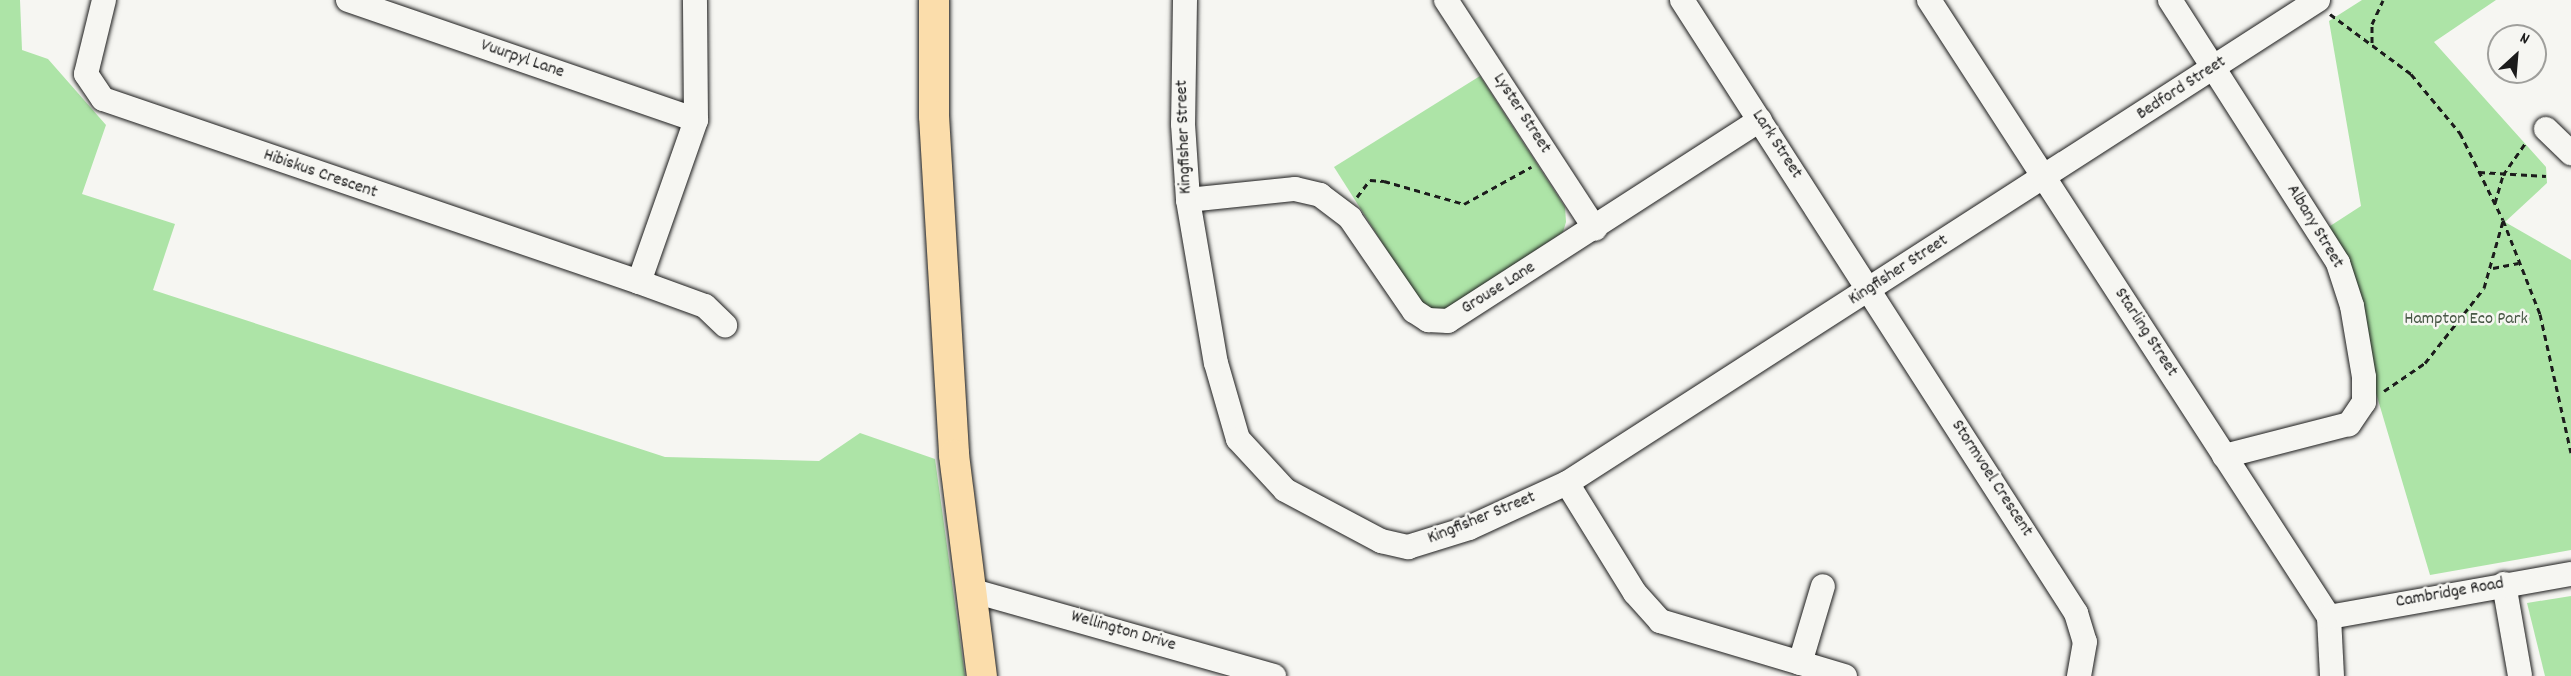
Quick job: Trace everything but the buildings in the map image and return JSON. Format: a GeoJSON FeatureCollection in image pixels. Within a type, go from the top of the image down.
{"type":"FeatureCollection","features":[{"type":"Feature","properties":{"kind":"main road"},"geometry":{"type":"LineString","coordinates":[[934,0],[934,116],[954,455],[982,676]]}},
{"type":"Feature","properties":{"kind":"street","name":"Hibiskus Crescent"},"geometry":{"type":"LineString","coordinates":[[104,0],[86,74],[103,99],[639,282],[705,306],[725,325]]}},
{"type":"Feature","properties":{"kind":"street","name":"Vuurpyl Lane"},"geometry":{"type":"LineString","coordinates":[[348,0],[696,120]]}},
{"type":"Feature","properties":{"kind":"street"},"geometry":{"type":"LineString","coordinates":[[639,282],[696,120],[694,0]]}},
{"type":"Feature","properties":{"kind":"street","name":"Kingfisher Street"},"geometry":{"type":"LineString","coordinates":[[1185,0],[1182,124],[1188,200],[1197,274],[1228,411],[1256,465],[1285,490],[1381,542],[1408,547],[1469,528],[1567,483],[2044,177]]}},
{"type":"Feature","properties":{"kind":"street","name":"Lyster Street"},"geometry":{"type":"LineString","coordinates":[[1446,0],[1595,229]]}},
{"type":"Feature","properties":{"kind":"street","name":"Lark Street"},"geometry":{"type":"LineString","coordinates":[[1682,0],[1869,290]]}},
{"type":"Feature","properties":{"kind":"street","name":"Starling Street"},"geometry":{"type":"LineString","coordinates":[[1929,0],[2329,617]]}},
{"type":"Feature","properties":{"kind":"street","name":"Albany Street"},"geometry":{"type":"LineString","coordinates":[[2170,0],[2338,263],[2352,306],[2364,402]]}},
{"type":"Feature","properties":{"kind":"street","name":"Bedford Street"},"geometry":{"type":"LineString","coordinates":[[2044,177],[2316,1]]}},
{"type":"Feature","properties":{"kind":"street","name":"Grouse Lane"},"geometry":{"type":"LineString","coordinates":[[1188,200],[1295,189],[1320,195],[1350,218],[1414,311],[1438,321],[1448,321],[1595,229],[1760,120]]}},
{"type":"Feature","properties":{"kind":"street"},"geometry":{"type":"LineString","coordinates":[[2546,129],[2571,153]]}},
{"type":"Feature","properties":{"kind":"street","name":"Stormvoel Crescent"},"geometry":{"type":"LineString","coordinates":[[1869,290],[2076,613],[2085,642],[2079,676]]}},
{"type":"Feature","properties":{"kind":"street"},"geometry":{"type":"LineString","coordinates":[[2224,456],[2341,428],[2355,419],[2364,402]]}},
{"type":"Feature","properties":{"kind":"street"},"geometry":{"type":"LineString","coordinates":[[1567,483],[1652,615],[1677,629],[1845,676]]}},
{"type":"Feature","properties":{"kind":"street","name":"Cambridge Road"},"geometry":{"type":"LineString","coordinates":[[2329,617],[2571,573]]}},
{"type":"Feature","properties":{"kind":"street"},"geometry":{"type":"LineString","coordinates":[[2504,585],[2520,676]]}},
{"type":"Feature","properties":{"kind":"street"},"geometry":{"type":"LineString","coordinates":[[1800,663],[1823,586]]}},
{"type":"Feature","properties":{"kind":"street","name":"Wellington Drive"},"geometry":{"type":"LineString","coordinates":[[970,590],[1274,676]]}},
{"type":"Feature","properties":{"kind":"street"},"geometry":{"type":"LineString","coordinates":[[2329,617],[2332,676]]}},
{"type":"Feature","properties":{"kind":"path"},"geometry":{"type":"LineString","coordinates":[[2372,43],[2372,24],[2383,0]]}},
{"type":"Feature","properties":{"kind":"path"},"geometry":{"type":"LineString","coordinates":[[2316,1],[2372,43],[2437,102],[2479,172],[2503,220],[2550,344],[2571,453]]}},
{"type":"Feature","properties":{"kind":"path"},"geometry":{"type":"LineString","coordinates":[[2495,205],[2503,175],[2525,144]]}},
{"type":"Feature","properties":{"kind":"path"},"geometry":{"type":"LineString","coordinates":[[1355,199],[1370,180],[1468,203],[1548,157]]}},
{"type":"Feature","properties":{"kind":"path"},"geometry":{"type":"LineString","coordinates":[[2479,172],[2546,177]]}},
{"type":"Feature","properties":{"kind":"path"},"geometry":{"type":"LineString","coordinates":[[2364,402],[2425,363],[2493,268],[2503,220]]}},
{"type":"Feature","properties":{"kind":"path"},"geometry":{"type":"LineString","coordinates":[[2493,268],[2519,263]]}},
{"type":"Feature","properties":{"kind":"green space"},"geometry":{"type":"Polygon","coordinates":[[[0,0],[20,0],[22,50],[48,59],[106,125],[82,194],[175,224],[153,290],[665,457],[819,461],[860,433],[935,459],[965,676],[0,676],[0,0]]]}},
{"type":"Feature","properties":{"kind":"green space","name":"Hampton Eco Park"},"geometry":{"type":"Polygon","coordinates":[[[2362,0],[2496,0],[2434,42],[2546,167],[2547,183],[2505,222],[2571,260],[2571,550],[2430,575],[2327,228],[2361,206],[2329,21],[2362,0]]]}},
{"type":"Feature","properties":{"kind":"green space"},"geometry":{"type":"Polygon","coordinates":[[[1480,76],[1565,207],[1566,222],[1563,232],[1445,310],[1433,310],[1423,307],[1334,167],[1480,76]]]}},
{"type":"Feature","properties":{"kind":"green space"},"geometry":{"type":"Polygon","coordinates":[[[2571,596],[2571,676],[2545,676],[2527,603],[2571,596]]]}}]}
